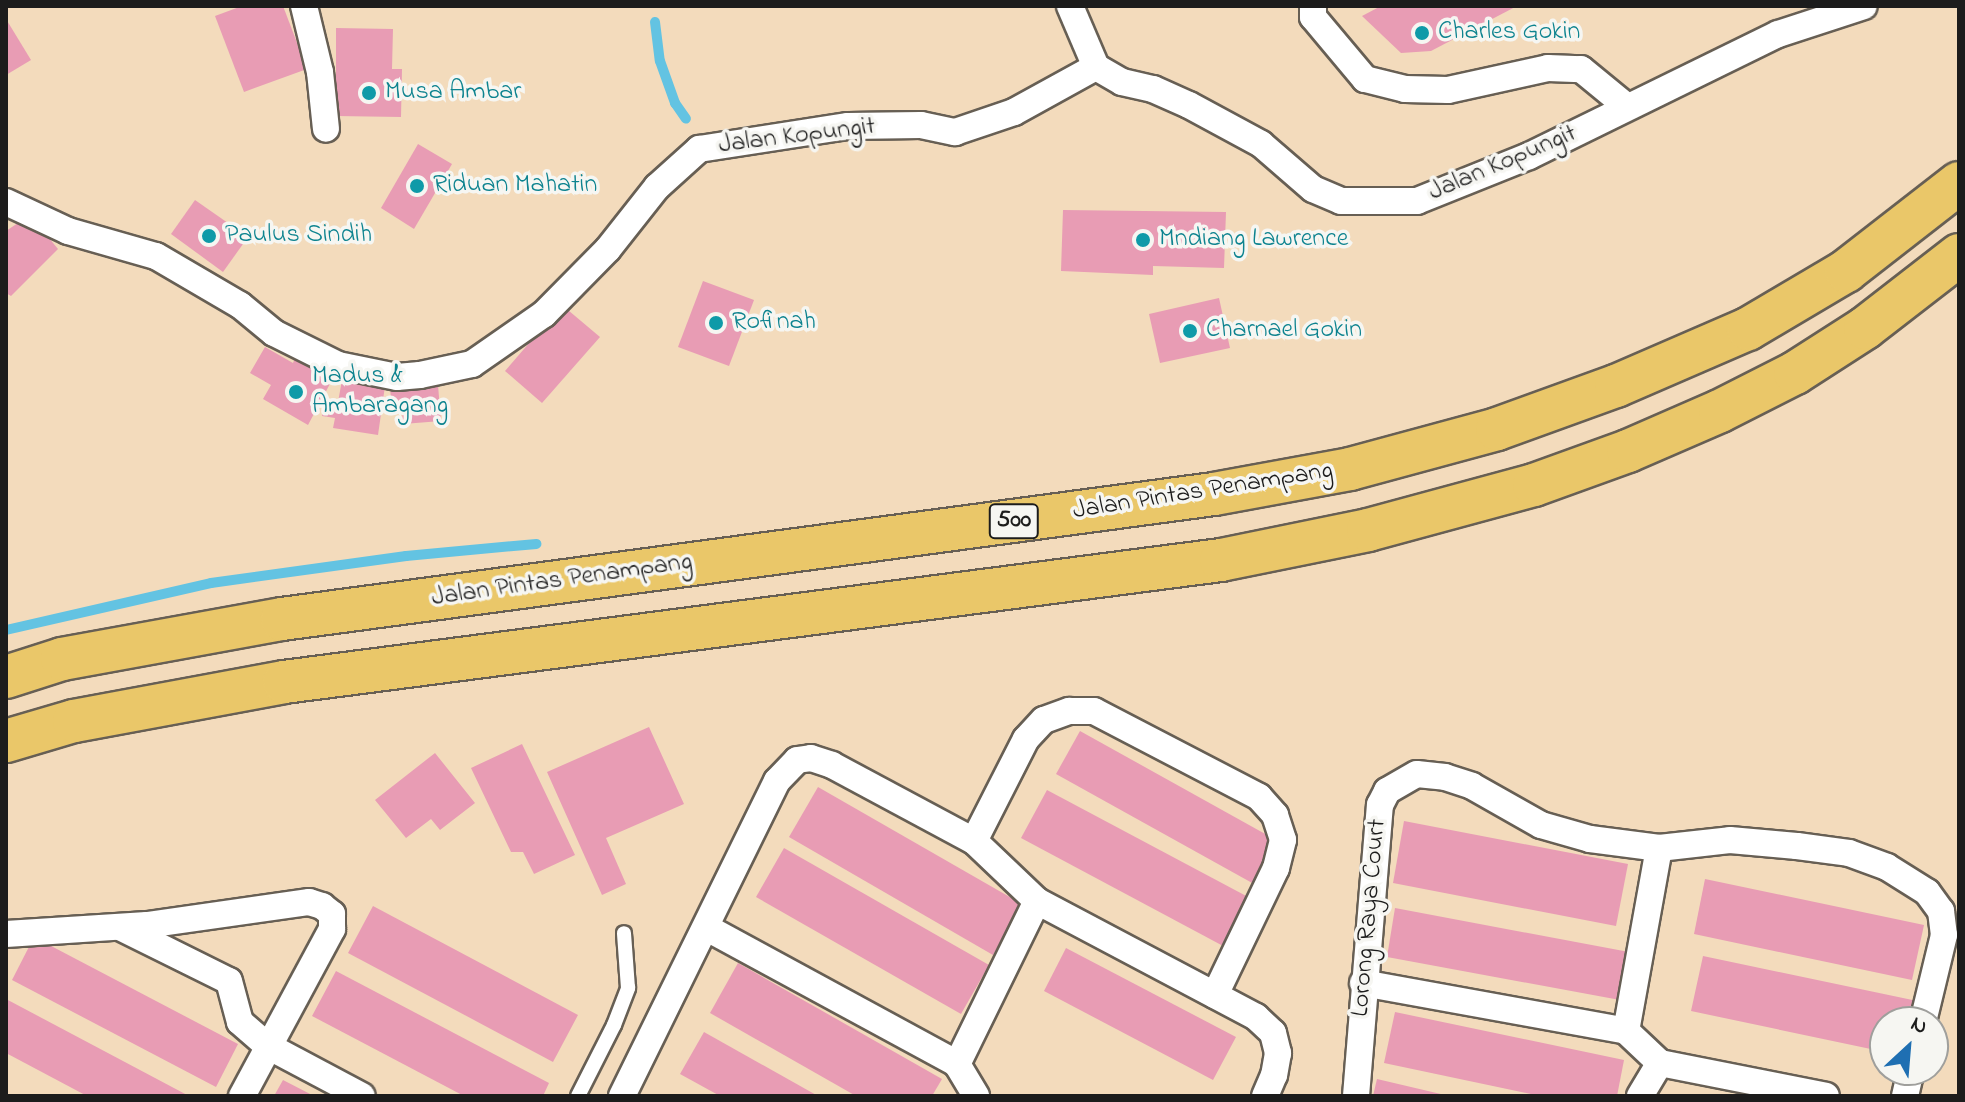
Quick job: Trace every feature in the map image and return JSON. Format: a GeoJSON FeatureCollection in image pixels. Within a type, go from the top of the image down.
{"type":"FeatureCollection","features":[{"type":"Feature","properties":{"kind":"main road","name":"Jalan Pintas Penampang"},"geometry":{"type":"LineString","coordinates":[[6,677],[62,659],[282,619],[1214,494],[1350,469],[1497,429],[1616,386],[1748,329],[1846,271],[1959,183]]}},
{"type":"Feature","properties":{"kind":"main road"},"geometry":{"type":"LineString","coordinates":[[6,741],[74,721],[284,682],[1221,560],[1368,530],[1534,485],[1628,451],[1795,373],[1865,328],[1959,255]]}},
{"type":"Feature","properties":{"kind":"main road"},"geometry":{"type":"LineString","coordinates":[[817,547],[828,612]]}},
{"type":"Feature","properties":{"kind":"street"},"geometry":{"type":"LineString","coordinates":[[304,6],[320,72],[326,129]]}},
{"type":"Feature","properties":{"kind":"street"},"geometry":{"type":"LineString","coordinates":[[1070,6],[1096,67]]}},
{"type":"Feature","properties":{"kind":"street"},"geometry":{"type":"LineString","coordinates":[[1313,6],[1313,17],[1365,79],[1405,89],[1448,90],[1548,68],[1581,69],[1626,106]]}},
{"type":"Feature","properties":{"kind":"street","name":"Jalan Kopungit"},"geometry":{"type":"LineString","coordinates":[[6,202],[68,231],[156,256],[240,305],[274,333],[338,365],[397,377],[420,375],[472,364],[544,314],[608,249],[657,187],[699,149],[848,126],[921,125],[955,132],[1014,112],[1096,67],[1122,82],[1153,89],[1189,105],[1261,144],[1313,189],[1341,201],[1417,201],[1489,174],[1778,34],[1864,6]]}},
{"type":"Feature","properties":{"kind":"street"},"geometry":{"type":"LineString","coordinates":[[974,841],[1026,739],[1044,720],[1069,711],[1094,711],[1259,797],[1275,815],[1283,840],[1276,868],[1215,995]]}},
{"type":"Feature","properties":{"kind":"street"},"geometry":{"type":"LineString","coordinates":[[622,1096],[777,781],[786,767],[797,760],[811,758],[832,765],[974,841],[1037,901],[1256,1017],[1273,1033],[1278,1053],[1274,1075],[1265,1096]]}},
{"type":"Feature","properties":{"kind":"street","name":"Lorong Raya Court"},"geometry":{"type":"LineString","coordinates":[[1356,1096],[1380,805],[1387,791],[1417,774],[1445,777],[1472,786],[1541,825],[1590,839],[1659,848],[1730,840],[1849,853],[1910,878],[1927,892],[1941,911],[1944,935],[1927,1006]]}},
{"type":"Feature","properties":{"kind":"street"},"geometry":{"type":"LineString","coordinates":[[1626,1031],[1659,848]]}},
{"type":"Feature","properties":{"kind":"street"},"geometry":{"type":"LineString","coordinates":[[957,1064],[1037,901]]}},
{"type":"Feature","properties":{"kind":"street"},"geometry":{"type":"LineString","coordinates":[[6,934],[119,927],[309,902],[322,906],[332,914],[332,929],[242,1096]]}},
{"type":"Feature","properties":{"kind":"street"},"geometry":{"type":"LineString","coordinates":[[119,927],[229,981],[240,1022],[268,1046],[362,1096]]}},
{"type":"Feature","properties":{"kind":"street"},"geometry":{"type":"LineString","coordinates":[[707,928],[957,1064],[976,1096]]}},
{"type":"Feature","properties":{"kind":"street"},"geometry":{"type":"LineString","coordinates":[[1363,983],[1626,1031],[1660,1063],[1826,1096]]}},
{"type":"Feature","properties":{"kind":"street"},"geometry":{"type":"LineString","coordinates":[[1640,1096],[1660,1063]]}},
{"type":"Feature","properties":{"kind":"lane"},"geometry":{"type":"LineString","coordinates":[[578,1096],[614,1025],[628,988],[624,933]]}},
{"type":"Feature","properties":{"kind":"building"},"geometry":{"type":"Polygon","coordinates":[[[242,6],[283,6],[307,69],[244,92],[215,16],[242,6]]]}},
{"type":"Feature","properties":{"kind":"building","name":"Charles Gokin"},"geometry":{"type":"Polygon","coordinates":[[[1381,6],[1517,6],[1431,51],[1401,53],[1362,16],[1381,6]]]}},
{"type":"Feature","properties":{"kind":"building"},"geometry":{"type":"Polygon","coordinates":[[[6,19],[31,60],[6,75],[6,19]]]}},
{"type":"Feature","properties":{"kind":"building","name":"Musa Ambar"},"geometry":{"type":"Polygon","coordinates":[[[336,28],[393,29],[392,69],[402,69],[401,117],[336,116],[336,28]]]}},
{"type":"Feature","properties":{"kind":"building","name":"Riduan Mahatin"},"geometry":{"type":"Polygon","coordinates":[[[418,144],[452,164],[414,229],[381,208],[418,144]]]}},
{"type":"Feature","properties":{"kind":"building","name":"Paulus Sindih"},"geometry":{"type":"Polygon","coordinates":[[[195,200],[248,237],[223,272],[171,234],[195,200]]]}},
{"type":"Feature","properties":{"kind":"building","name":"Mndiang Lawrence"},"geometry":{"type":"Polygon","coordinates":[[[1063,210],[1226,212],[1224,268],[1153,266],[1153,275],[1061,271],[1063,210]]]}},
{"type":"Feature","properties":{"kind":"building"},"geometry":{"type":"Polygon","coordinates":[[[30,215],[58,249],[11,296],[6,293],[6,231],[30,215]]]}},
{"type":"Feature","properties":{"kind":"building","name":"Rofinah"},"geometry":{"type":"Polygon","coordinates":[[[703,281],[754,300],[729,366],[678,347],[703,281]]]}},
{"type":"Feature","properties":{"kind":"building","name":"Charnael Gokin"},"geometry":{"type":"Polygon","coordinates":[[[1219,298],[1230,348],[1160,363],[1149,314],[1219,298]]]}},
{"type":"Feature","properties":{"kind":"building"},"geometry":{"type":"Polygon","coordinates":[[[562,305],[600,337],[542,403],[505,371],[562,305]]]}},
{"type":"Feature","properties":{"kind":"building","name":"Madus & Ambaragang"},"geometry":{"type":"Polygon","coordinates":[[[265,347],[293,363],[295,358],[332,380],[308,425],[263,399],[271,385],[250,373],[265,347]]]}},
{"type":"Feature","properties":{"kind":"building"},"geometry":{"type":"Polygon","coordinates":[[[342,380],[385,386],[378,435],[333,428],[335,418],[322,416],[325,401],[338,402],[342,380]]]}},
{"type":"Feature","properties":{"kind":"building"},"geometry":{"type":"Polygon","coordinates":[[[438,385],[441,421],[403,424],[402,409],[392,410],[390,388],[438,385]]]}},
{"type":"Feature","properties":{"kind":"building"},"geometry":{"type":"Polygon","coordinates":[[[649,727],[684,804],[606,838],[626,884],[602,895],[547,772],[649,727]]]}},
{"type":"Feature","properties":{"kind":"building"},"geometry":{"type":"Polygon","coordinates":[[[1080,731],[1278,841],[1254,884],[1056,774],[1080,731]]]}},
{"type":"Feature","properties":{"kind":"building"},"geometry":{"type":"Polygon","coordinates":[[[522,744],[575,855],[534,874],[523,852],[511,852],[471,768],[522,744]]]}},
{"type":"Feature","properties":{"kind":"building"},"geometry":{"type":"Polygon","coordinates":[[[435,753],[475,803],[440,830],[431,819],[406,838],[375,800],[435,753]]]}},
{"type":"Feature","properties":{"kind":"building"},"geometry":{"type":"Polygon","coordinates":[[[818,787],[1022,904],[993,955],[789,837],[818,787]]]}},
{"type":"Feature","properties":{"kind":"building"},"geometry":{"type":"Polygon","coordinates":[[[1047,790],[1250,898],[1225,947],[1021,838],[1047,790]]]}},
{"type":"Feature","properties":{"kind":"building"},"geometry":{"type":"Polygon","coordinates":[[[1404,821],[1628,864],[1616,926],[1393,883],[1404,821]]]}},
{"type":"Feature","properties":{"kind":"building"},"geometry":{"type":"Polygon","coordinates":[[[784,848],[989,965],[961,1014],[756,897],[784,848]]]}},
{"type":"Feature","properties":{"kind":"building"},"geometry":{"type":"Polygon","coordinates":[[[1705,879],[1924,925],[1912,980],[1694,934],[1705,879]]]}},
{"type":"Feature","properties":{"kind":"building"},"geometry":{"type":"Polygon","coordinates":[[[373,906],[578,1015],[553,1062],[348,953],[373,906]]]}},
{"type":"Feature","properties":{"kind":"building"},"geometry":{"type":"Polygon","coordinates":[[[1395,908],[1629,952],[1620,1000],[1387,957],[1395,908]]]}},
{"type":"Feature","properties":{"kind":"building"},"geometry":{"type":"Polygon","coordinates":[[[34,937],[238,1044],[216,1087],[12,980],[34,937]]]}},
{"type":"Feature","properties":{"kind":"building"},"geometry":{"type":"Polygon","coordinates":[[[1066,948],[1236,1037],[1213,1080],[1044,991],[1066,948]]]}},
{"type":"Feature","properties":{"kind":"building"},"geometry":{"type":"Polygon","coordinates":[[[1703,956],[1922,1002],[1921,1006],[1869,1006],[1869,1049],[1691,1011],[1703,956]]]}},
{"type":"Feature","properties":{"kind":"building"},"geometry":{"type":"Polygon","coordinates":[[[738,963],[942,1079],[932,1096],[856,1096],[710,1013],[738,963]]]}},
{"type":"Feature","properties":{"kind":"building"},"geometry":{"type":"Polygon","coordinates":[[[336,971],[549,1083],[543,1096],[464,1096],[312,1016],[336,971]]]}},
{"type":"Feature","properties":{"kind":"building"},"geometry":{"type":"Polygon","coordinates":[[[6,999],[189,1096],[87,1096],[6,1053],[6,999]]]}},
{"type":"Feature","properties":{"kind":"building"},"geometry":{"type":"Polygon","coordinates":[[[1395,1012],[1624,1060],[1617,1096],[1540,1096],[1384,1063],[1395,1012]]]}},
{"type":"Feature","properties":{"kind":"building"},"geometry":{"type":"Polygon","coordinates":[[[704,1032],[818,1096],[720,1096],[680,1074],[704,1032]]]}},
{"type":"Feature","properties":{"kind":"building"},"geometry":{"type":"Polygon","coordinates":[[[1377,1079],[1445,1095],[1445,1096],[1373,1096],[1377,1079]]]}},
{"type":"Feature","properties":{"kind":"building"},"geometry":{"type":"Polygon","coordinates":[[[283,1080],[314,1096],[274,1096],[283,1080]]]}},
{"type":"Feature","properties":{"kind":"waterway"},"geometry":{"type":"LineString","coordinates":[[655,22],[660,61],[675,103],[686,119]]}},
{"type":"Feature","properties":{"kind":"waterway"},"geometry":{"type":"LineString","coordinates":[[6,630],[211,583],[406,556],[536,544]]}},
{"type":"Feature","properties":{"kind":"place","name":"Charles Gokin"},"geometry":{"type":"Point","coordinates":[1422,33]}},
{"type":"Feature","properties":{"kind":"place","name":"Musa Ambar"},"geometry":{"type":"Point","coordinates":[369,93]}},
{"type":"Feature","properties":{"kind":"place","name":"Riduan Mahatin"},"geometry":{"type":"Point","coordinates":[417,186]}},
{"type":"Feature","properties":{"kind":"place","name":"Paulus Sindih"},"geometry":{"type":"Point","coordinates":[209,236]}},
{"type":"Feature","properties":{"kind":"place","name":"Mndiang Lawrence"},"geometry":{"type":"Point","coordinates":[1143,240]}},
{"type":"Feature","properties":{"kind":"place","name":"Rofinah"},"geometry":{"type":"Point","coordinates":[716,323]}},
{"type":"Feature","properties":{"kind":"place","name":"Charnael Gokin"},"geometry":{"type":"Point","coordinates":[1190,331]}},
{"type":"Feature","properties":{"kind":"place","name":"Madus & Ambaragang"},"geometry":{"type":"Point","coordinates":[296,392]}}]}
